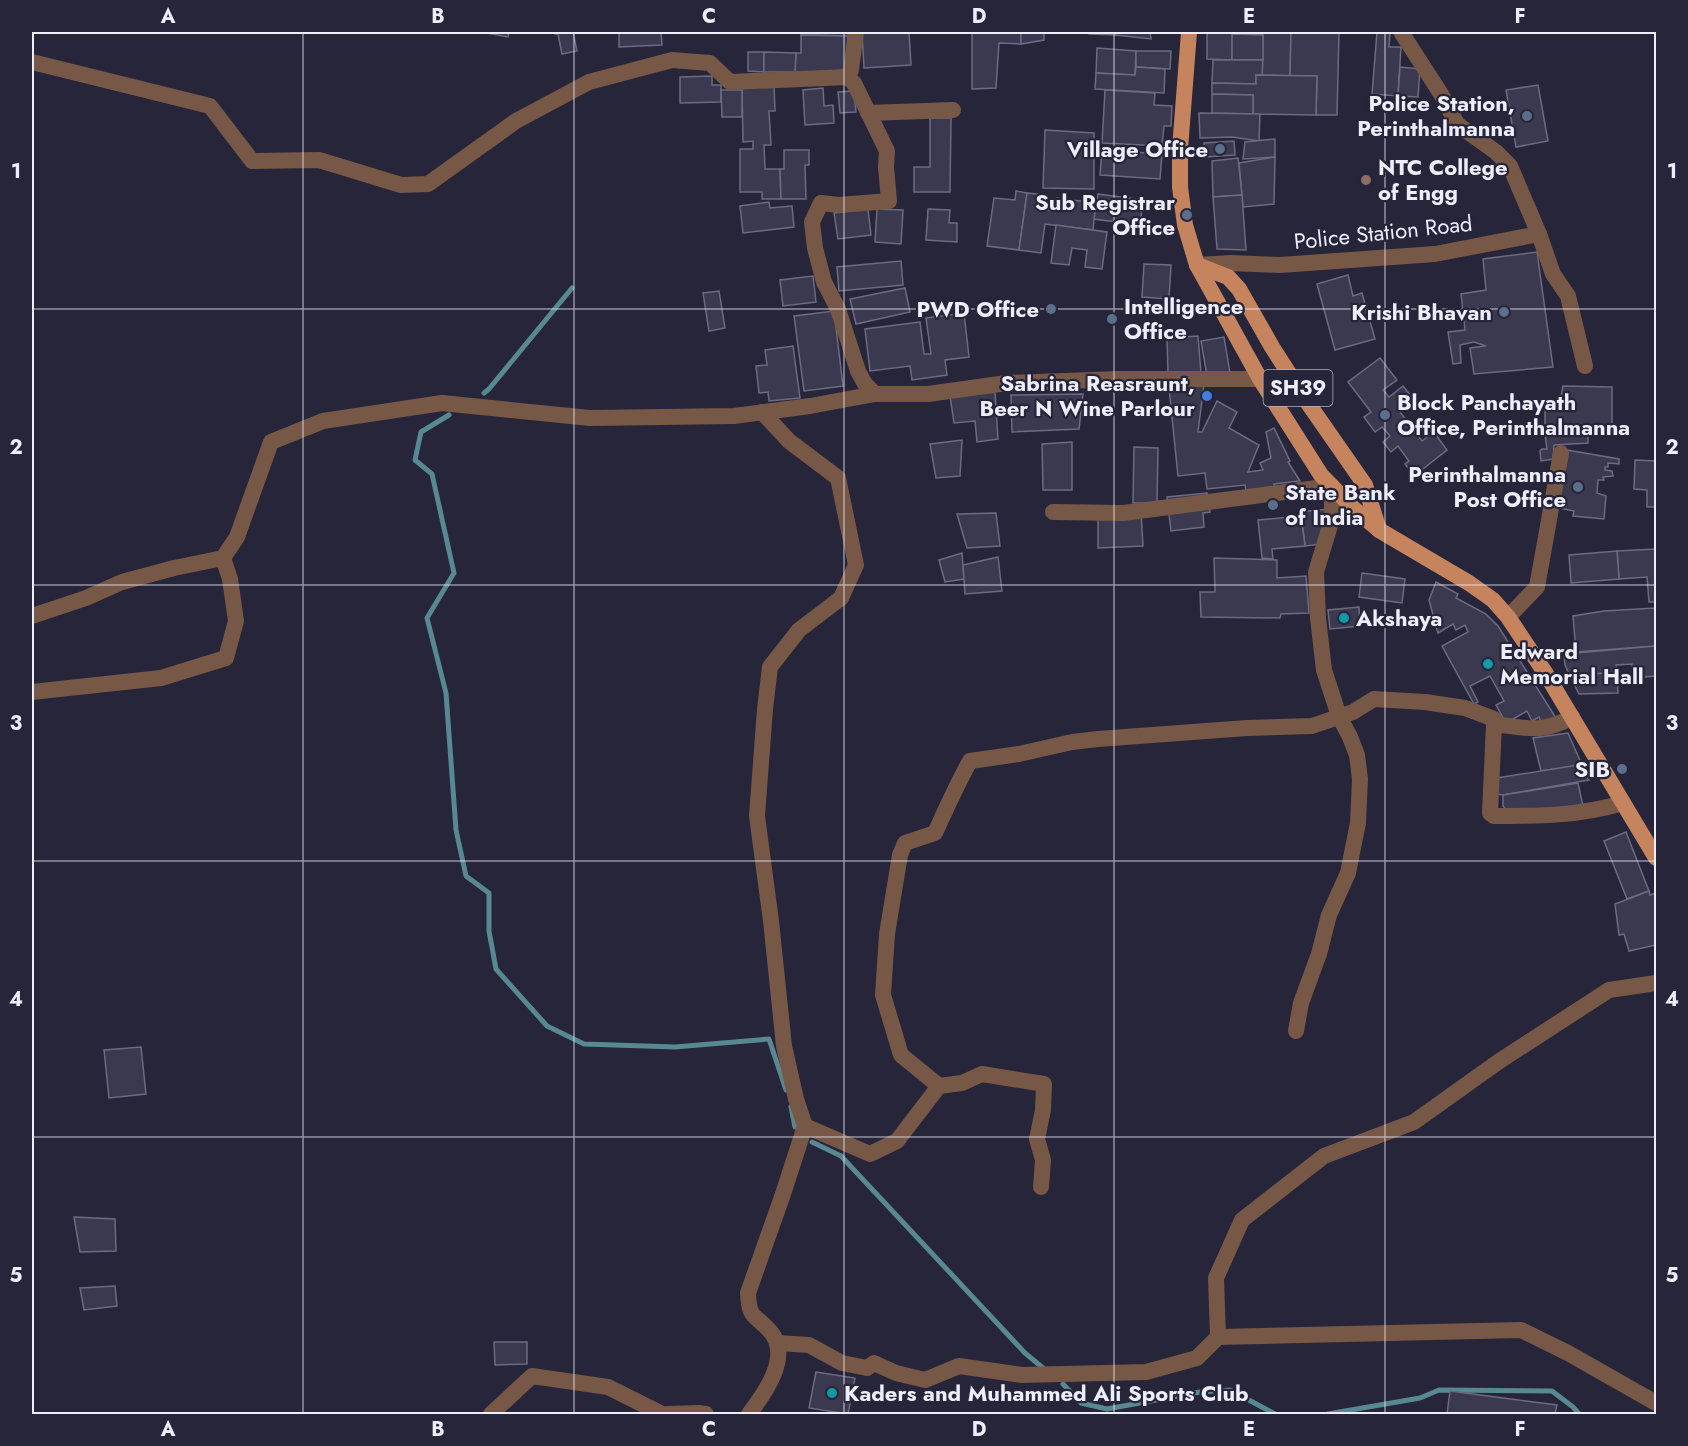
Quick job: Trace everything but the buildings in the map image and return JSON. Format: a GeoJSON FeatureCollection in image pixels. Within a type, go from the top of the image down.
{"type":"FeatureCollection","features":[{"type":"Feature","properties":{"kind":"main road","name":"SH39"},"geometry":{"type":"LineString","coordinates":[[1189,32],[1180,149],[1180,188],[1185,225],[1197,265],[1260,379],[1315,468],[1353,508],[1379,530]]}},
{"type":"Feature","properties":{"kind":"main road","name":"SH39"},"geometry":{"type":"LineString","coordinates":[[1197,265],[1228,277],[1239,289],[1272,347],[1365,485],[1379,530]]}},
{"type":"Feature","properties":{"kind":"main road"},"geometry":{"type":"LineString","coordinates":[[1379,530],[1493,600],[1508,617],[1546,674],[1656,858]]}},
{"type":"Feature","properties":{"kind":"street"},"geometry":{"type":"LineString","coordinates":[[846,77],[851,70],[856,32]]}},
{"type":"Feature","properties":{"kind":"street"},"geometry":{"type":"LineString","coordinates":[[1401,32],[1441,94],[1457,124],[1496,152],[1510,166],[1553,274],[1568,296],[1585,366]]}},
{"type":"Feature","properties":{"kind":"street"},"geometry":{"type":"LineString","coordinates":[[32,62],[210,106],[252,161],[319,160],[401,185],[428,184],[516,121],[589,82],[672,60],[710,63],[730,82],[846,77],[854,83],[887,151],[886,167],[890,201],[839,205],[821,202],[812,222],[815,248],[824,282],[838,309],[858,371],[865,384],[875,394]]}},
{"type":"Feature","properties":{"kind":"street"},"geometry":{"type":"LineString","coordinates":[[868,113],[953,110]]}},
{"type":"Feature","properties":{"kind":"street","name":"Police Station Road"},"geometry":{"type":"LineString","coordinates":[[1197,265],[1231,263],[1280,265],[1435,254],[1539,234]]}},
{"type":"Feature","properties":{"kind":"street"},"geometry":{"type":"LineString","coordinates":[[32,616],[138,577],[223,558],[237,537],[271,442],[323,421],[442,403],[590,418],[734,416],[875,394],[928,394],[970,387],[1019,383],[1118,379],[1260,379]]}},
{"type":"Feature","properties":{"kind":"street"},"geometry":{"type":"LineString","coordinates":[[749,1414],[768,1389],[778,1359],[778,1343],[770,1331],[748,1309],[748,1293],[805,1126],[796,1099],[784,1046],[757,816],[770,667],[799,630],[841,598],[856,565],[838,478],[789,441],[762,412]]}},
{"type":"Feature","properties":{"kind":"street"},"geometry":{"type":"LineString","coordinates":[[1508,617],[1537,587],[1561,453]]}},
{"type":"Feature","properties":{"kind":"street"},"geometry":{"type":"LineString","coordinates":[[1053,512],[1123,513],[1332,486],[1332,519],[1316,572],[1318,618],[1324,670],[1339,716],[1357,755],[1360,779],[1358,822],[1348,873],[1329,915],[1319,954],[1301,1003],[1296,1031]]}},
{"type":"Feature","properties":{"kind":"street"},"geometry":{"type":"LineString","coordinates":[[32,692],[161,678],[226,658],[236,621],[230,579],[223,558]]}},
{"type":"Feature","properties":{"kind":"street"},"geometry":{"type":"LineString","coordinates":[[939,1086],[901,1055],[883,995],[887,934],[900,855],[905,843],[936,833],[958,781],[970,761],[1019,754],[1072,742],[1247,728],[1312,726],[1353,712],[1374,699],[1425,702],[1465,708],[1494,719],[1490,813],[1494,816],[1558,816],[1597,810],[1623,802]]}},
{"type":"Feature","properties":{"kind":"street"},"geometry":{"type":"LineString","coordinates":[[1494,724],[1537,729],[1559,724],[1572,717]]}},
{"type":"Feature","properties":{"kind":"street"},"geometry":{"type":"LineString","coordinates":[[1218,1337],[1215,1278],[1242,1220],[1324,1156],[1414,1122],[1498,1062],[1609,990],[1656,983]]}},
{"type":"Feature","properties":{"kind":"street"},"geometry":{"type":"LineString","coordinates":[[805,1126],[870,1154],[897,1142],[939,1086],[962,1083],[982,1074],[1044,1083],[1043,1110],[1036,1139],[1043,1160],[1041,1187]]}},
{"type":"Feature","properties":{"kind":"street"},"geometry":{"type":"LineString","coordinates":[[778,1343],[808,1345],[842,1363],[867,1368],[874,1363],[925,1380],[959,1366],[1022,1375],[1146,1371],[1197,1358],[1218,1337],[1521,1330],[1568,1353],[1656,1403]]}},
{"type":"Feature","properties":{"kind":"street"},"geometry":{"type":"LineString","coordinates":[[491,1414],[532,1376],[609,1387],[662,1414]]}},
{"type":"Feature","properties":{"kind":"street"},"geometry":{"type":"LineString","coordinates":[[667,1414],[706,1414]]}},
{"type":"Feature","properties":{"kind":"waterway"},"geometry":{"type":"LineString","coordinates":[[484,393],[572,288]]}},
{"type":"Feature","properties":{"kind":"waterway"},"geometry":{"type":"LineString","coordinates":[[449,415],[421,432],[415,460],[432,474],[454,573],[427,618],[446,693],[456,830],[466,876],[489,893],[489,931],[496,969],[547,1026],[584,1044],[675,1047],[769,1039],[786,1090]]}},
{"type":"Feature","properties":{"kind":"waterway"},"geometry":{"type":"LineString","coordinates":[[791,1107],[795,1127]]}},
{"type":"Feature","properties":{"kind":"waterway"},"geometry":{"type":"LineString","coordinates":[[812,1142],[841,1156],[1025,1353],[1043,1368]]}},
{"type":"Feature","properties":{"kind":"waterway"},"geometry":{"type":"LineString","coordinates":[[1063,1384],[1081,1403],[1107,1409],[1200,1392],[1230,1390],[1275,1414]]}},
{"type":"Feature","properties":{"kind":"waterway"},"geometry":{"type":"LineString","coordinates":[[1328,1414],[1420,1398],[1439,1390],[1552,1391],[1579,1414]]}},
{"type":"Feature","properties":{"kind":"place","name":"Police Station, Perinthalmanna"},"geometry":{"type":"Point","coordinates":[1527,116]}},
{"type":"Feature","properties":{"kind":"place","name":"Village Office"},"geometry":{"type":"Point","coordinates":[1220,149]}},
{"type":"Feature","properties":{"kind":"place","name":"NTC College of Engg"},"geometry":{"type":"Point","coordinates":[1366,180]}},
{"type":"Feature","properties":{"kind":"place","name":"Sub Registrar Office"},"geometry":{"type":"Point","coordinates":[1187,215]}},
{"type":"Feature","properties":{"kind":"place","name":"PWD Office"},"geometry":{"type":"Point","coordinates":[1051,309]}},
{"type":"Feature","properties":{"kind":"place","name":"Krishi Bhavan"},"geometry":{"type":"Point","coordinates":[1504,312]}},
{"type":"Feature","properties":{"kind":"place","name":"Intelligence Office"},"geometry":{"type":"Point","coordinates":[1112,319]}},
{"type":"Feature","properties":{"kind":"place","name":"Sabrina Reasraunt, Beer N Wine Parlour"},"geometry":{"type":"Point","coordinates":[1207,396]}},
{"type":"Feature","properties":{"kind":"place","name":"Block Panchayath Office, Perinthalmanna"},"geometry":{"type":"Point","coordinates":[1385,415]}},
{"type":"Feature","properties":{"kind":"place","name":"Perinthalmanna Post Office"},"geometry":{"type":"Point","coordinates":[1578,487]}},
{"type":"Feature","properties":{"kind":"place","name":"State Bank of India"},"geometry":{"type":"Point","coordinates":[1273,505]}},
{"type":"Feature","properties":{"kind":"place","name":"Akshaya"},"geometry":{"type":"Point","coordinates":[1344,618]}},
{"type":"Feature","properties":{"kind":"place","name":"Edward Memorial Hall"},"geometry":{"type":"Point","coordinates":[1488,664]}},
{"type":"Feature","properties":{"kind":"place","name":"SIB"},"geometry":{"type":"Point","coordinates":[1622,769]}},
{"type":"Feature","properties":{"kind":"place","name":"Kaders and Muhammed Ali Sports Club"},"geometry":{"type":"Point","coordinates":[832,1393]}}]}
